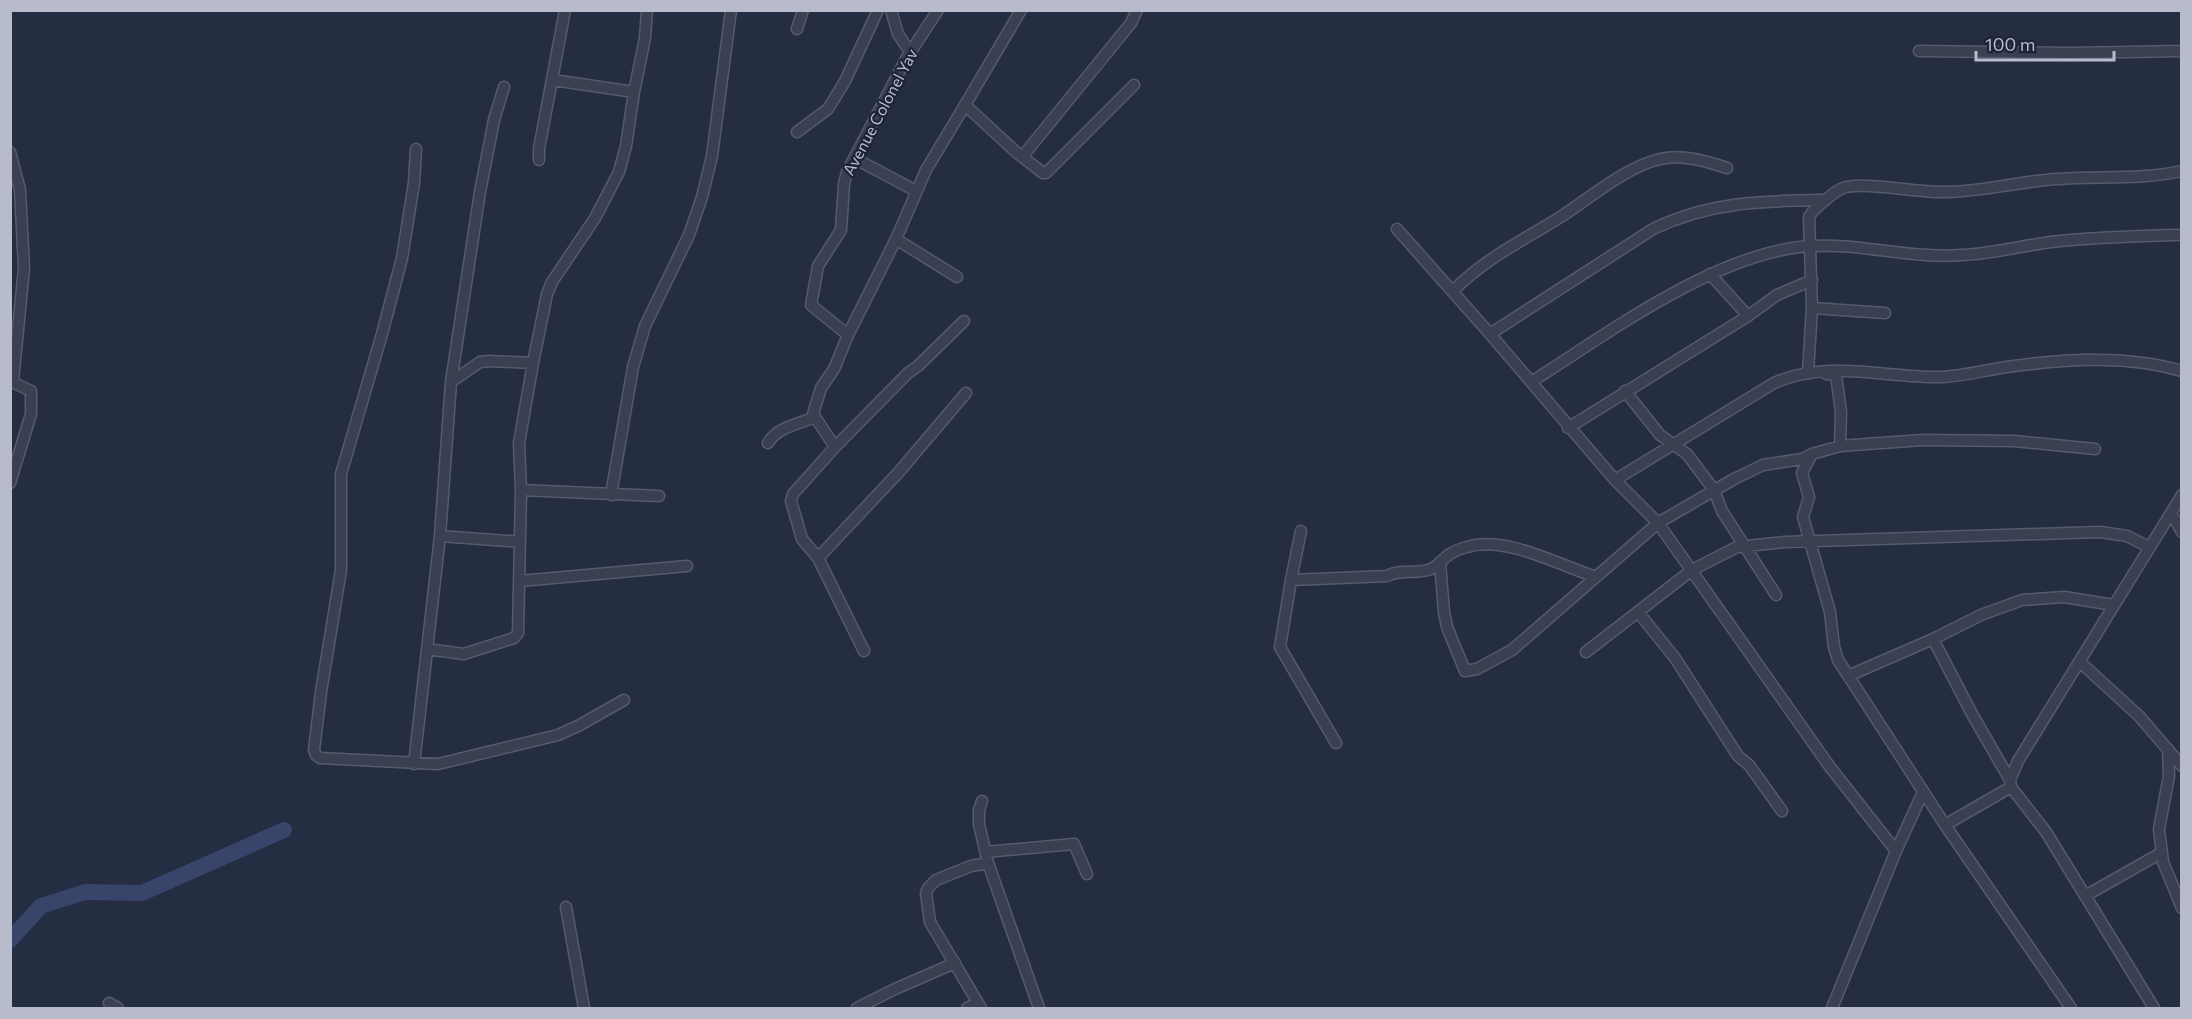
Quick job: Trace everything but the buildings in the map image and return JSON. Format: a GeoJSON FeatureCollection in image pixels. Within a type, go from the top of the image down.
{"type":"FeatureCollection","features":[{"type":"Feature","properties":{"kind":"street"},"geometry":{"type":"LineString","coordinates":[[539,160],[539,149],[565,10]]}},
{"type":"Feature","properties":{"kind":"street"},"geometry":{"type":"LineString","coordinates":[[427,649],[464,654],[514,638],[519,627],[521,490],[519,443],[547,294],[552,282],[595,218],[619,172],[626,147],[645,38],[647,10]]}},
{"type":"Feature","properties":{"kind":"street"},"geometry":{"type":"LineString","coordinates":[[611,495],[636,357],[645,326],[688,235],[702,196],[712,156],[731,10]]}},
{"type":"Feature","properties":{"kind":"street"},"geometry":{"type":"LineString","coordinates":[[797,29],[803,10]]}},
{"type":"Feature","properties":{"kind":"street"},"geometry":{"type":"LineString","coordinates":[[797,132],[822,114],[832,103],[845,81],[878,10]]}},
{"type":"Feature","properties":{"kind":"street"},"geometry":{"type":"LineString","coordinates":[[891,10],[898,34],[910,52]]}},
{"type":"Feature","properties":{"kind":"street","name":"Avenue Colonel Yav"},"geometry":{"type":"LineString","coordinates":[[848,335],[811,305],[818,266],[841,230],[844,184],[854,158],[910,52],[938,10]]}},
{"type":"Feature","properties":{"kind":"street"},"geometry":{"type":"LineString","coordinates":[[835,447],[813,414],[821,388],[834,369],[926,170],[1021,10]]}},
{"type":"Feature","properties":{"kind":"street"},"geometry":{"type":"LineString","coordinates":[[1022,157],[1131,22],[1137,10]]}},
{"type":"Feature","properties":{"kind":"street"},"geometry":{"type":"LineString","coordinates":[[1919,51],[2071,53],[2181,51]]}},
{"type":"Feature","properties":{"kind":"street"},"geometry":{"type":"LineString","coordinates":[[553,80],[634,92]]}},
{"type":"Feature","properties":{"kind":"street"},"geometry":{"type":"LineString","coordinates":[[965,105],[1022,157],[1046,173],[1134,85]]}},
{"type":"Feature","properties":{"kind":"street"},"geometry":{"type":"LineString","coordinates":[[414,764],[440,536],[451,382],[480,192],[494,120],[504,87]]}},
{"type":"Feature","properties":{"kind":"street"},"geometry":{"type":"LineString","coordinates":[[416,149],[414,183],[402,258],[341,474],[339,491],[343,537],[341,570],[314,750],[320,758],[438,764],[558,735],[624,700]]}},
{"type":"Feature","properties":{"kind":"street"},"geometry":{"type":"LineString","coordinates":[[10,152],[20,190],[24,268],[11,381],[31,391],[31,414],[10,483]]}},
{"type":"Feature","properties":{"kind":"street"},"geometry":{"type":"LineString","coordinates":[[1453,291],[1467,276],[1491,258],[1616,180],[1647,164],[1659,159],[1685,157],[1727,168]]}},
{"type":"Feature","properties":{"kind":"street"},"geometry":{"type":"LineString","coordinates":[[854,158],[916,191]]}},
{"type":"Feature","properties":{"kind":"street"},"geometry":{"type":"LineString","coordinates":[[1808,372],[1812,308],[1809,217],[1815,208],[1842,188],[1944,192],[1977,190],[2056,179],[2108,179],[2181,171]]}},
{"type":"Feature","properties":{"kind":"street"},"geometry":{"type":"LineString","coordinates":[[1490,334],[1653,229],[1682,216],[1728,205],[1762,201],[1826,200]]}},
{"type":"Feature","properties":{"kind":"street"},"geometry":{"type":"LineString","coordinates":[[1397,229],[1490,334],[1568,428],[1658,523],[1830,767],[1896,852]]}},
{"type":"Feature","properties":{"kind":"street"},"geometry":{"type":"LineString","coordinates":[[1531,382],[1632,318],[1710,274],[1765,255],[1810,246],[1961,255],[2054,242],[2121,236],[2178,235]]}},
{"type":"Feature","properties":{"kind":"street"},"geometry":{"type":"LineString","coordinates":[[896,239],[957,277]]}},
{"type":"Feature","properties":{"kind":"street"},"geometry":{"type":"LineString","coordinates":[[1710,274],[1748,316]]}},
{"type":"Feature","properties":{"kind":"street"},"geometry":{"type":"LineString","coordinates":[[1568,428],[1748,316],[1777,295],[1812,280]]}},
{"type":"Feature","properties":{"kind":"street"},"geometry":{"type":"LineString","coordinates":[[1812,308],[1885,313]]}},
{"type":"Feature","properties":{"kind":"street"},"geometry":{"type":"LineString","coordinates":[[864,651],[818,558],[802,539],[791,497],[835,447],[908,373],[964,321]]}},
{"type":"Feature","properties":{"kind":"street"},"geometry":{"type":"LineString","coordinates":[[1615,480],[1774,383],[1808,372],[1842,371],[1941,377],[2016,365],[2089,361],[2156,363],[2181,370]]}},
{"type":"Feature","properties":{"kind":"street"},"geometry":{"type":"LineString","coordinates":[[451,382],[480,362],[533,363]]}},
{"type":"Feature","properties":{"kind":"street"},"geometry":{"type":"LineString","coordinates":[[1808,372],[1836,375],[1841,412],[1840,446]]}},
{"type":"Feature","properties":{"kind":"street"},"geometry":{"type":"LineString","coordinates":[[1625,391],[1660,435],[1687,454],[1714,490],[1722,511],[1776,595]]}},
{"type":"Feature","properties":{"kind":"street"},"geometry":{"type":"LineString","coordinates":[[818,558],[898,472],[966,393]]}},
{"type":"Feature","properties":{"kind":"street"},"geometry":{"type":"LineString","coordinates":[[768,443],[772,435],[814,417]]}},
{"type":"Feature","properties":{"kind":"street"},"geometry":{"type":"LineString","coordinates":[[1440,562],[1444,612],[1452,640],[1466,671],[1477,669],[1512,650],[1658,523],[1753,469],[1802,459],[1840,446],[1923,440],[2014,441],[2095,449]]}},
{"type":"Feature","properties":{"kind":"street"},"geometry":{"type":"LineString","coordinates":[[1812,454],[1802,473],[1809,497],[1803,517],[1830,612],[1835,654],[1923,792],[2071,1008]]}},
{"type":"Feature","properties":{"kind":"street"},"geometry":{"type":"LineString","coordinates":[[521,490],[659,496]]}},
{"type":"Feature","properties":{"kind":"street"},"geometry":{"type":"LineString","coordinates":[[1945,825],[2010,784],[2018,761],[2181,495]]}},
{"type":"Feature","properties":{"kind":"street"},"geometry":{"type":"LineString","coordinates":[[2171,513],[2181,532]]}},
{"type":"Feature","properties":{"kind":"street"},"geometry":{"type":"LineString","coordinates":[[1302,531],[1291,579],[1280,647],[1336,743]]}},
{"type":"Feature","properties":{"kind":"street"},"geometry":{"type":"LineString","coordinates":[[1586,652],[1692,570],[1744,545],[2100,532],[2127,536],[2149,547]]}},
{"type":"Feature","properties":{"kind":"street"},"geometry":{"type":"LineString","coordinates":[[440,536],[520,542]]}},
{"type":"Feature","properties":{"kind":"street"},"geometry":{"type":"LineString","coordinates":[[1291,579],[1387,576],[1396,572],[1428,570],[1451,553],[1480,544],[1495,544],[1541,557],[1596,577]]}},
{"type":"Feature","properties":{"kind":"street"},"geometry":{"type":"LineString","coordinates":[[520,580],[687,566]]}},
{"type":"Feature","properties":{"kind":"street"},"geometry":{"type":"LineString","coordinates":[[1848,676],[1933,639],[1981,615],[2022,600],[2064,597],[2114,605]]}},
{"type":"Feature","properties":{"kind":"street"},"geometry":{"type":"LineString","coordinates":[[1638,612],[1676,658],[1738,756],[1749,765],[1782,811]]}},
{"type":"Feature","properties":{"kind":"street"},"geometry":{"type":"LineString","coordinates":[[1933,639],[2010,784],[2046,832],[2154,1008]]}},
{"type":"Feature","properties":{"kind":"street"},"geometry":{"type":"LineString","coordinates":[[2080,662],[2139,716],[2181,766]]}},
{"type":"Feature","properties":{"kind":"street"},"geometry":{"type":"LineString","coordinates":[[2168,749],[2169,776],[2159,829],[2161,853],[2181,908]]}},
{"type":"Feature","properties":{"kind":"street"},"geometry":{"type":"LineString","coordinates":[[1832,1008],[1923,792]]}},
{"type":"Feature","properties":{"kind":"street"},"geometry":{"type":"LineString","coordinates":[[982,801],[978,815],[987,857],[1039,1008]]}},
{"type":"Feature","properties":{"kind":"street"},"geometry":{"type":"LineString","coordinates":[[967,1008],[980,1006],[930,921],[926,893],[928,888],[936,880],[987,857],[1074,844],[1087,874]]}},
{"type":"Feature","properties":{"kind":"street"},"geometry":{"type":"LineString","coordinates":[[2085,896],[2161,853]]}},
{"type":"Feature","properties":{"kind":"street"},"geometry":{"type":"LineString","coordinates":[[566,906],[584,1008]]}},
{"type":"Feature","properties":{"kind":"street"},"geometry":{"type":"LineString","coordinates":[[857,1008],[955,963]]}},
{"type":"Feature","properties":{"kind":"waterway"},"geometry":{"type":"LineString","coordinates":[[10,940],[41,906],[85,892],[142,893],[284,830]]}}]}
